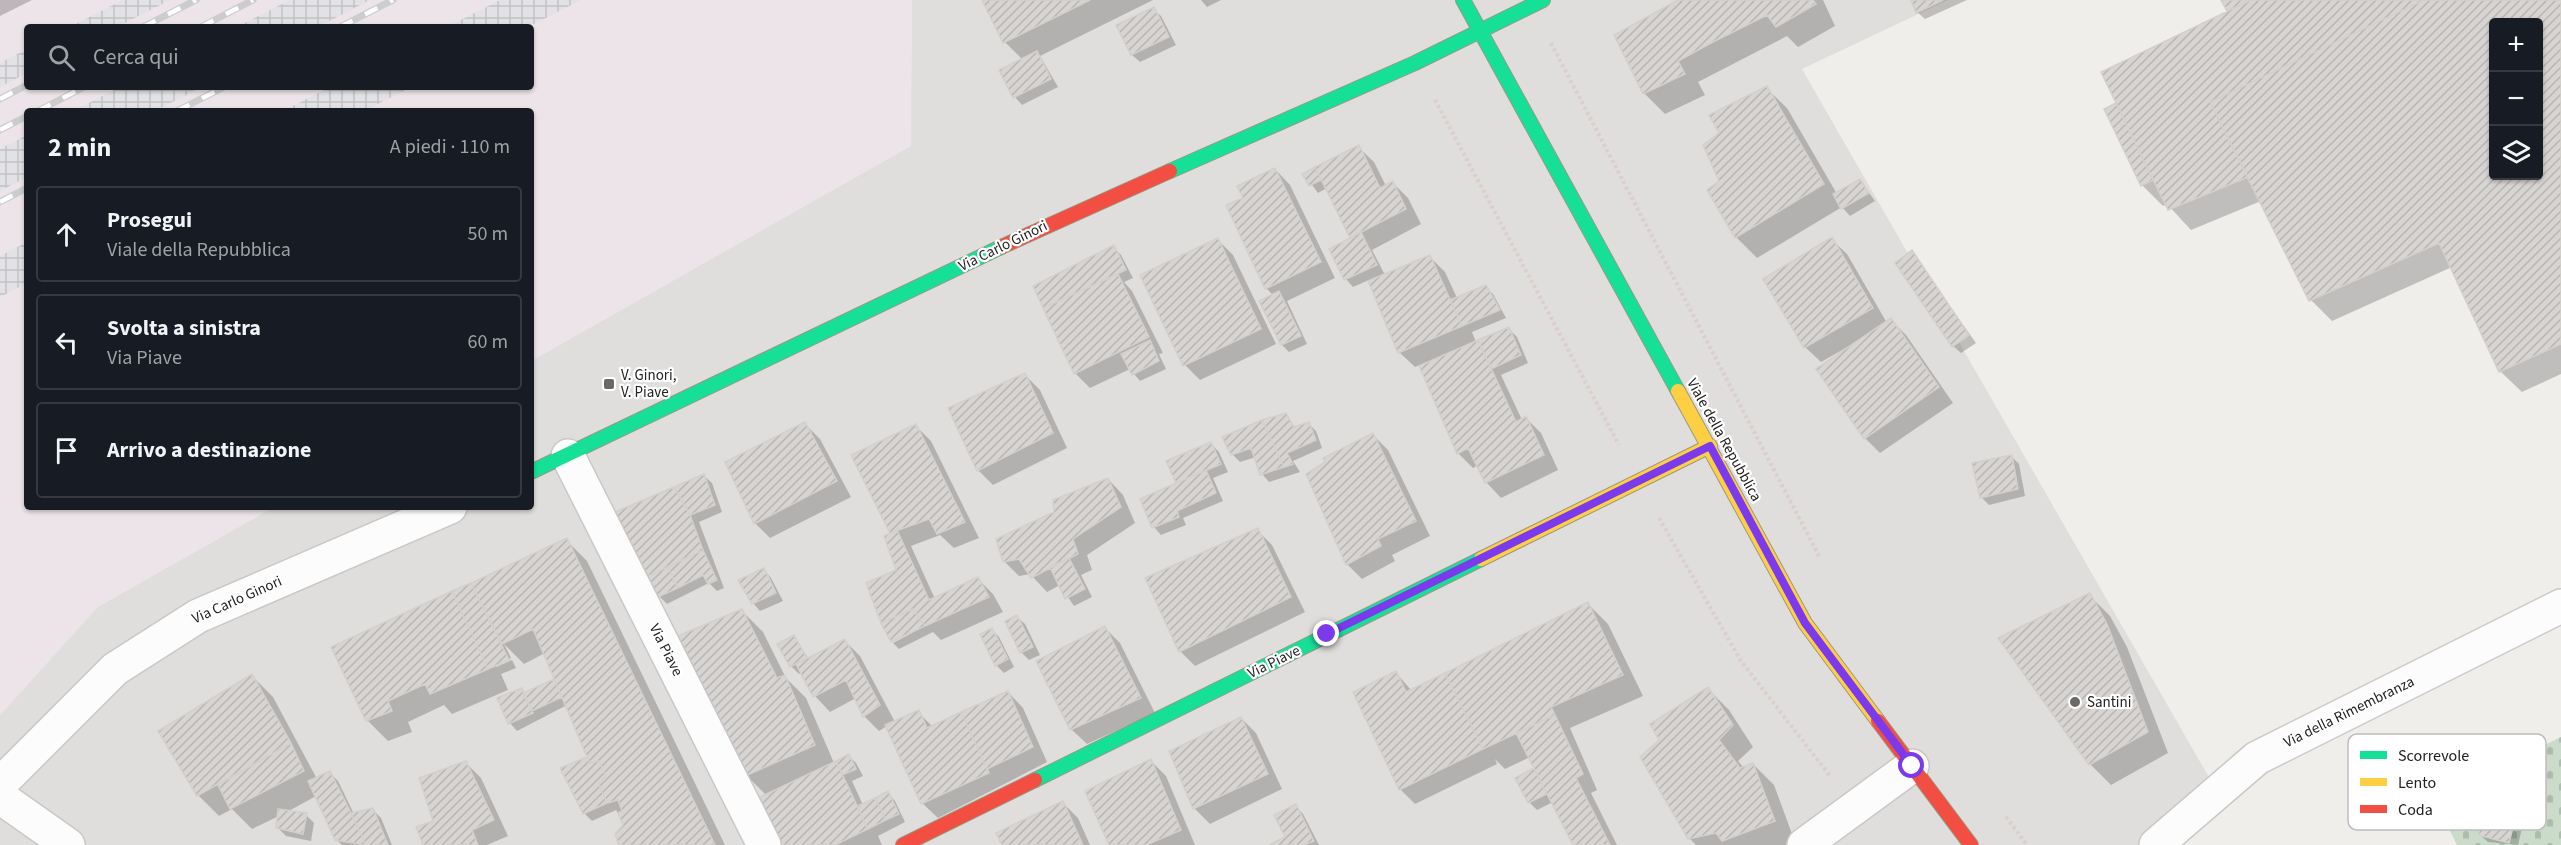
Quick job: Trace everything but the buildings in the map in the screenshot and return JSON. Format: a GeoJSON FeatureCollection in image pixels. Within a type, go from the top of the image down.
{"type":"FeatureCollection","features":[{"type":"Feature","properties":{"kind":"street","name":"Viale della Repubblica"},"geometry":{"type":"LineString","coordinates":[[1463,0],[1710,446],[1805,623],[1971,845]]}},
{"type":"Feature","properties":{"kind":"street"},"geometry":{"type":"LineString","coordinates":[[1479,30],[1537,3]]}},
{"type":"Feature","properties":{"kind":"street","name":"Via Carlo Ginori"},"geometry":{"type":"LineString","coordinates":[[534,471],[1049,224],[1415,63],[1479,30]]}},
{"type":"Feature","properties":{"kind":"street","name":"Via Piave"},"geometry":{"type":"LineString","coordinates":[[903,845],[1710,446]]}},
{"type":"Feature","properties":{"kind":"street","name":"Via Piave"},"geometry":{"type":"LineString","coordinates":[[568,456],[764,845]]}},
{"type":"Feature","properties":{"kind":"street","name":"Via Carlo Ginori"},"geometry":{"type":"LineString","coordinates":[[0,784],[115,669],[198,616],[443,510]]}},
{"type":"Feature","properties":{"kind":"street","name":"Via della Rimembranza"},"geometry":{"type":"LineString","coordinates":[[2156,845],[2257,758],[2561,606]]}},
{"type":"Feature","properties":{"kind":"street"},"geometry":{"type":"LineString","coordinates":[[1804,845],[1912,766]]}},
{"type":"Feature","properties":{"kind":"street"},"geometry":{"type":"LineString","coordinates":[[0,796],[68,845]]}},
{"type":"Feature","properties":{"kind":"path"},"geometry":{"type":"LineString","coordinates":[[1537,3],[1822,560]]}},
{"type":"Feature","properties":{"kind":"path"},"geometry":{"type":"LineString","coordinates":[[1999,808],[2027,845]]}},
{"type":"Feature","properties":{"kind":"shaded area"},"geometry":{"type":"Polygon","coordinates":[[[0,0],[912,0],[911,146],[534,359],[534,108],[24,108],[24,510],[269,510],[98,607],[0,715],[0,0]]]}},
{"type":"Feature","properties":{"kind":"shaded area"},"geometry":{"type":"Polygon","coordinates":[[[123,0],[170,0],[123,24],[76,24],[123,0]]]}},
{"type":"Feature","properties":{"kind":"shaded area"},"geometry":{"type":"Polygon","coordinates":[[[290,0],[370,0],[324,24],[243,24],[290,0]]]}},
{"type":"Feature","properties":{"kind":"shaded area"},"geometry":{"type":"Polygon","coordinates":[[[500,0],[581,0],[534,24],[453,24],[500,0]]]}},
{"type":"Feature","properties":{"kind":"shaded area"},"geometry":{"type":"Polygon","coordinates":[[[912,0],[1948,0],[1802,69],[2222,800],[2170,845],[0,845],[0,715],[97,607],[269,510],[534,510],[534,359],[910,146],[912,0]]]}},
{"type":"Feature","properties":{"kind":"shaded area"},"geometry":{"type":"Polygon","coordinates":[[[24,51],[24,75],[0,87],[0,63],[24,51]]]}},
{"type":"Feature","properties":{"kind":"shaded area"},"geometry":{"type":"Polygon","coordinates":[[[114,90],[196,90],[161,108],[79,108],[114,90]]]}},
{"type":"Feature","properties":{"kind":"shaded area"},"geometry":{"type":"Polygon","coordinates":[[[324,90],[405,90],[370,108],[289,108],[324,90]]]}},
{"type":"Feature","properties":{"kind":"shaded area"},"geometry":{"type":"Polygon","coordinates":[[[24,137],[24,179],[0,191],[0,149],[24,137]]]}},
{"type":"Feature","properties":{"kind":"shaded area"},"geometry":{"type":"Polygon","coordinates":[[[24,244],[24,285],[0,297],[0,256],[24,244]]]}},
{"type":"Feature","properties":{"kind":"green space"},"geometry":{"type":"Polygon","coordinates":[[[2561,737],[2561,845],[2457,845],[2450,830],[2546,830],[2546,744],[2561,737]]]}},
{"type":"Feature","properties":{"kind":"railway"},"geometry":{"type":"LineString","coordinates":[[149,24],[196,0]]}},
{"type":"Feature","properties":{"kind":"railway"},"geometry":{"type":"LineString","coordinates":[[207,24],[253,0]]}},
{"type":"Feature","properties":{"kind":"railway"},"geometry":{"type":"LineString","coordinates":[[346,24],[393,0]]}},
{"type":"Feature","properties":{"kind":"railway"},"geometry":{"type":"LineString","coordinates":[[0,99],[24,87]]}},
{"type":"Feature","properties":{"kind":"railway"},"geometry":{"type":"LineString","coordinates":[[44,108],[78,90]]}},
{"type":"Feature","properties":{"kind":"railway"},"geometry":{"type":"LineString","coordinates":[[183,108],[218,90]]}},
{"type":"Feature","properties":{"kind":"railway"},"geometry":{"type":"LineString","coordinates":[[0,130],[24,118]]}},
{"type":"Feature","properties":{"kind":"railway"},"geometry":{"type":"LineString","coordinates":[[0,202],[24,190]]}},
{"type":"Feature","properties":{"kind":"traffic: fast"},"geometry":{"type":"LineString","coordinates":[[1463,0],[1678,391]]}},
{"type":"Feature","properties":{"kind":"traffic: fast"},"geometry":{"type":"LineString","coordinates":[[1170,171],[1415,63],[1543,0]]}},
{"type":"Feature","properties":{"kind":"traffic: fast"},"geometry":{"type":"LineString","coordinates":[[534,471],[1001,247]]}},
{"type":"Feature","properties":{"kind":"traffic: fast"},"geometry":{"type":"LineString","coordinates":[[1035,780],[1481,559]]}},
{"type":"Feature","properties":{"kind":"traffic: slow"},"geometry":{"type":"LineString","coordinates":[[1678,391],[1805,623],[1878,721]]}},
{"type":"Feature","properties":{"kind":"traffic: slow"},"geometry":{"type":"LineString","coordinates":[[1481,559],[1710,446]]}},
{"type":"Feature","properties":{"kind":"traffic: jam"},"geometry":{"type":"LineString","coordinates":[[1001,247],[1170,171]]}},
{"type":"Feature","properties":{"kind":"traffic: jam"},"geometry":{"type":"LineString","coordinates":[[1878,721],[1971,845]]}},
{"type":"Feature","properties":{"kind":"traffic: jam"},"geometry":{"type":"LineString","coordinates":[[903,845],[1035,780]]}},
{"type":"Feature","properties":{"kind":"place","name":"V. Ginori, V. Piave"},"geometry":{"type":"Point","coordinates":[609,384]}},
{"type":"Feature","properties":{"kind":"place","name":"Santini"},"geometry":{"type":"Point","coordinates":[2075,702]}},
{"type":"Feature","properties":{"kind":"route"},"geometry":{"type":"LineString","coordinates":[[1327,634],[1710,446],[1805,623],[1912,766]]}}]}
